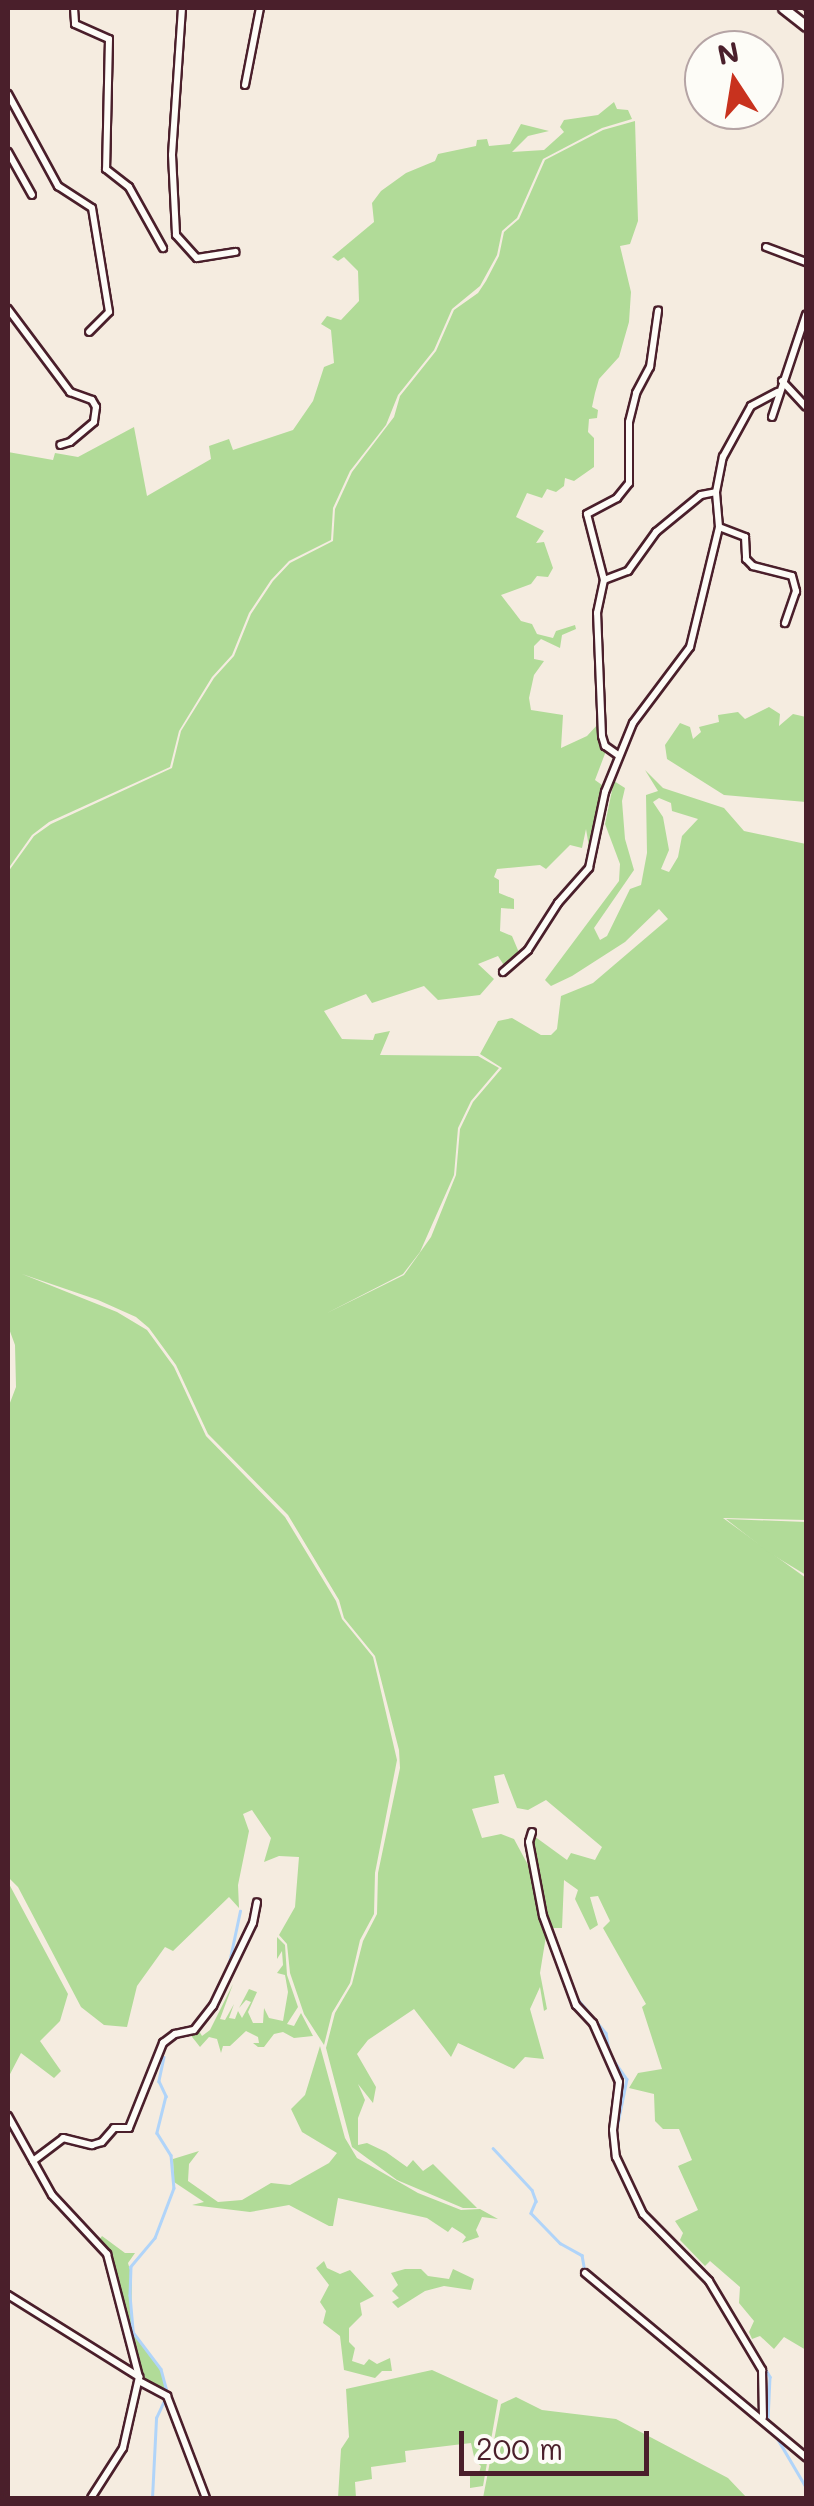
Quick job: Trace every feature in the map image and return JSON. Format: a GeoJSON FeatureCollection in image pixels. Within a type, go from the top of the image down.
{"type":"FeatureCollection","features":[{"type":"Feature","properties":{"kind":"main road"},"geometry":{"type":"LineString","coordinates":[[784,8],[806,26]]}},
{"type":"Feature","properties":{"kind":"street"},"geometry":{"type":"LineString","coordinates":[[74,8],[74,24],[108,40],[106,169],[128,187],[163,248]]}},
{"type":"Feature","properties":{"kind":"street"},"geometry":{"type":"LineString","coordinates":[[182,8],[173,140],[176,234],[196,258],[236,252]]}},
{"type":"Feature","properties":{"kind":"street"},"geometry":{"type":"LineString","coordinates":[[245,85],[260,8]]}},
{"type":"Feature","properties":{"kind":"street"},"geometry":{"type":"LineString","coordinates":[[8,94],[58,186],[92,208],[109,312],[90,332]]}},
{"type":"Feature","properties":{"kind":"street"},"geometry":{"type":"LineString","coordinates":[[8,152],[32,195]]}},
{"type":"Feature","properties":{"kind":"street"},"geometry":{"type":"LineString","coordinates":[[766,247],[806,262]]}},
{"type":"Feature","properties":{"kind":"street"},"geometry":{"type":"LineString","coordinates":[[8,309],[70,392],[92,400],[96,407],[94,422],[70,442],[60,445]]}},
{"type":"Feature","properties":{"kind":"street"},"geometry":{"type":"LineString","coordinates":[[618,756],[606,746],[602,736],[597,613],[604,580],[586,514],[618,498],[629,483],[629,422],[636,393],[650,367],[658,311]]}},
{"type":"Feature","properties":{"kind":"street"},"geometry":{"type":"LineString","coordinates":[[772,417],[777,392],[806,314]]}},
{"type":"Feature","properties":{"kind":"street"},"geometry":{"type":"LineString","coordinates":[[782,381],[806,407]]}},
{"type":"Feature","properties":{"kind":"street"},"geometry":{"type":"LineString","coordinates":[[503,972],[528,950],[558,903],[589,868],[604,792],[633,723],[690,647],[719,527],[718,470],[751,406],[777,392]]}},
{"type":"Feature","properties":{"kind":"street"},"geometry":{"type":"LineString","coordinates":[[604,580],[628,571],[656,532],[701,496],[716,492]]}},
{"type":"Feature","properties":{"kind":"street"},"geometry":{"type":"LineString","coordinates":[[719,527],[745,537],[746,559],[752,566],[792,576],[796,591],[786,623]]}},
{"type":"Feature","properties":{"kind":"street"},"geometry":{"type":"LineString","coordinates":[[532,1832],[529,1842],[543,1916],[576,2005],[594,2023],[619,2082],[613,2130],[616,2157],[644,2214],[709,2281],[762,2370],[762,2417]]}},
{"type":"Feature","properties":{"kind":"street"},"geometry":{"type":"LineString","coordinates":[[38,2157],[63,2138],[92,2145],[102,2142],[114,2128],[129,2128],[163,2043],[174,2034],[194,2030],[213,2006],[253,1923],[257,1902]]}},
{"type":"Feature","properties":{"kind":"street"},"geometry":{"type":"LineString","coordinates":[[8,2116],[38,2157],[52,2195],[108,2254],[139,2379],[123,2448],[90,2498]]}},
{"type":"Feature","properties":{"kind":"street"},"geometry":{"type":"LineString","coordinates":[[585,2272],[806,2457]]}},
{"type":"Feature","properties":{"kind":"street"},"geometry":{"type":"LineString","coordinates":[[8,2295],[165,2394],[206,2498]]}},
{"type":"Feature","properties":{"kind":"green space"},"geometry":{"type":"Polygon","coordinates":[[[614,102],[617,109],[628,110],[632,119],[602,128],[543,159],[517,218],[502,231],[497,255],[480,286],[452,309],[434,350],[398,395],[386,425],[350,471],[333,508],[331,540],[289,561],[271,580],[249,613],[232,655],[212,677],[179,731],[170,767],[49,822],[32,835],[8,869],[8,452],[53,460],[55,453],[78,457],[134,427],[147,496],[211,459],[209,446],[229,439],[233,450],[293,430],[313,401],[324,367],[334,363],[331,330],[321,324],[327,316],[341,320],[359,301],[358,271],[344,257],[338,261],[332,257],[374,222],[372,203],[381,191],[406,173],[435,161],[438,154],[476,146],[477,140],[487,139],[489,146],[510,144],[521,124],[549,131],[528,136],[512,152],[544,150],[564,132],[560,127],[564,120],[598,115],[614,102]]]}},
{"type":"Feature","properties":{"kind":"green space"},"geometry":{"type":"Polygon","coordinates":[[[635,121],[638,221],[630,244],[620,246],[631,292],[629,322],[619,357],[599,379],[595,393],[592,407],[598,410],[597,418],[589,419],[588,432],[594,438],[594,467],[574,481],[565,478],[564,486],[556,492],[547,489],[542,498],[527,493],[516,517],[544,531],[536,543],[544,542],[553,568],[548,577],[537,576],[531,584],[501,595],[521,621],[532,624],[537,634],[553,638],[556,631],[575,625],[576,629],[562,635],[560,648],[541,639],[534,646],[534,659],[544,661],[534,675],[529,698],[531,710],[563,715],[561,748],[587,736],[599,723],[599,743],[606,751],[595,780],[602,785],[591,859],[586,829],[582,848],[570,845],[546,869],[540,865],[497,869],[494,877],[499,880],[499,893],[514,899],[514,909],[501,908],[500,931],[512,936],[520,955],[505,967],[498,956],[478,964],[494,979],[480,995],[438,1000],[424,986],[372,1003],[366,994],[324,1011],[342,1039],[373,1040],[375,1034],[390,1031],[380,1055],[478,1056],[499,1068],[471,1101],[458,1128],[454,1175],[420,1252],[403,1274],[327,1313],[404,1275],[431,1237],[456,1175],[460,1129],[473,1102],[502,1068],[480,1054],[498,1021],[512,1018],[541,1035],[551,1035],[557,1029],[561,996],[593,983],[668,919],[659,909],[625,942],[572,976],[551,986],[545,980],[619,881],[620,864],[605,824],[614,781],[625,788],[625,839],[634,870],[594,928],[600,940],[607,936],[630,889],[641,885],[647,853],[646,795],[658,791],[645,770],[663,788],[724,808],[744,831],[806,844],[806,1520],[723,1518],[806,1578],[806,2350],[784,2337],[774,2349],[760,2336],[752,2339],[749,2332],[754,2321],[739,2303],[740,2287],[710,2261],[705,2266],[680,2240],[683,2233],[675,2221],[698,2210],[678,2166],[692,2160],[679,2129],[663,2129],[655,2121],[654,2094],[629,2088],[638,2073],[662,2069],[642,2007],[646,2004],[603,1928],[610,1921],[598,1896],[590,1897],[598,1925],[590,1930],[575,1899],[578,1890],[564,1880],[562,1928],[551,1928],[532,1841],[534,1836],[567,1860],[571,1853],[595,1860],[602,1847],[546,1800],[528,1810],[517,1808],[504,1774],[494,1776],[499,1803],[472,1809],[482,1838],[501,1834],[514,1839],[528,1865],[546,1936],[540,1973],[547,2009],[544,2011],[540,1987],[530,2009],[544,2059],[525,2057],[514,2069],[458,2043],[451,2057],[414,2009],[368,2040],[357,2054],[376,2087],[373,2103],[358,2084],[365,2100],[358,2118],[358,2145],[367,2143],[407,2167],[413,2160],[423,2171],[433,2164],[477,2208],[463,2208],[397,2180],[352,2147],[326,2048],[335,2013],[352,1984],[363,1941],[377,1914],[378,1873],[400,1768],[375,1656],[344,1618],[339,1600],[288,1515],[208,1434],[176,1365],[149,1328],[136,1317],[98,1300],[22,1274],[117,1312],[147,1330],[174,1367],[206,1436],[285,1517],[336,1601],[342,1619],[373,1657],[397,1760],[375,1873],[374,1914],[360,1940],[350,1983],[332,2013],[324,2045],[304,2014],[290,1973],[287,1944],[279,1935],[295,1907],[299,1857],[279,1856],[264,1862],[271,1838],[252,1810],[243,1814],[249,1831],[238,1885],[239,1908],[229,1897],[173,1951],[165,1947],[137,1986],[127,2027],[104,2025],[81,2007],[18,1887],[8,1877],[8,1408],[16,1387],[15,1345],[8,1326],[8,872],[34,836],[51,824],[172,768],[181,731],[214,678],[234,656],[251,614],[273,581],[290,563],[333,541],[335,509],[352,472],[394,417],[400,396],[436,351],[454,310],[478,293],[486,281],[499,256],[504,232],[519,219],[545,160],[603,130],[635,121]],[[659,798],[653,802],[663,817],[669,850],[661,869],[669,872],[678,857],[682,836],[698,819],[672,811],[671,803],[659,798]]]}},
{"type":"Feature","properties":{"kind":"green space"},"geometry":{"type":"Polygon","coordinates":[[[769,707],[780,714],[779,726],[793,714],[806,717],[806,802],[724,795],[667,759],[665,745],[680,723],[690,727],[693,739],[701,732],[699,727],[719,722],[718,715],[738,712],[745,719],[769,707]]]}},
{"type":"Feature","properties":{"kind":"green space"},"geometry":{"type":"Polygon","coordinates":[[[726,1519],[806,1522],[806,1575],[768,1552],[726,1519]]]}},
{"type":"Feature","properties":{"kind":"green space"},"geometry":{"type":"Polygon","coordinates":[[[8,1882],[68,1994],[60,2021],[40,2041],[61,2071],[54,2078],[21,2053],[8,2078],[8,1882]]]}},
{"type":"Feature","properties":{"kind":"green space"},"geometry":{"type":"Polygon","coordinates":[[[277,1937],[285,1945],[287,1975],[298,2007],[287,2024],[294,2026],[301,2013],[313,2036],[294,2038],[283,2032],[274,2034],[264,2047],[258,2047],[253,2043],[259,2043],[258,2037],[246,2031],[230,2046],[223,2046],[221,2053],[217,2039],[209,2037],[200,2047],[189,2033],[198,2029],[202,2036],[210,2030],[233,1984],[220,2019],[225,2020],[234,2004],[229,2018],[235,2019],[238,2011],[242,2018],[251,2002],[246,2000],[239,2008],[249,1989],[257,1992],[248,2012],[253,2023],[263,2023],[264,2008],[269,2018],[283,2021],[288,1992],[285,1975],[277,1973],[283,1965],[282,1951],[277,1959],[277,1937]]]}},
{"type":"Feature","properties":{"kind":"green space"},"geometry":{"type":"Polygon","coordinates":[[[320,2046],[345,2138],[357,2158],[418,2193],[461,2210],[480,2209],[498,2219],[482,2217],[476,2230],[479,2237],[462,2243],[466,2237],[452,2227],[448,2232],[427,2218],[338,2198],[333,2226],[289,2205],[250,2212],[192,2205],[204,2202],[174,2182],[173,2159],[199,2151],[189,2164],[188,2181],[218,2202],[242,2200],[271,2183],[290,2185],[329,2163],[337,2153],[302,2132],[291,2109],[305,2095],[320,2046]]]}},
{"type":"Feature","properties":{"kind":"green space"},"geometry":{"type":"Polygon","coordinates":[[[102,2236],[125,2253],[135,2253],[128,2263],[132,2277],[131,2328],[161,2369],[166,2394],[141,2378],[109,2256],[99,2240],[102,2236]]]}},
{"type":"Feature","properties":{"kind":"green space"},"geometry":{"type":"Polygon","coordinates":[[[324,2261],[327,2268],[340,2274],[350,2270],[374,2296],[360,2303],[362,2315],[349,2328],[349,2342],[355,2348],[352,2361],[364,2365],[369,2359],[377,2364],[390,2358],[392,2371],[382,2371],[375,2378],[344,2370],[340,2336],[323,2323],[326,2311],[320,2302],[329,2285],[316,2268],[324,2261]]]}},
{"type":"Feature","properties":{"kind":"green space"},"geometry":{"type":"Polygon","coordinates":[[[421,2269],[428,2276],[449,2279],[453,2269],[474,2279],[471,2290],[444,2286],[425,2291],[398,2308],[392,2302],[399,2298],[392,2291],[398,2285],[391,2273],[421,2269]]]}},
{"type":"Feature","properties":{"kind":"green space"},"geometry":{"type":"Polygon","coordinates":[[[432,2370],[498,2400],[483,2486],[470,2488],[470,2476],[479,2473],[481,2466],[475,2461],[471,2443],[405,2451],[406,2462],[371,2467],[372,2479],[355,2482],[356,2498],[338,2498],[341,2449],[349,2437],[346,2389],[432,2370]]]}},
{"type":"Feature","properties":{"kind":"green space"},"geometry":{"type":"Polygon","coordinates":[[[516,2397],[542,2410],[616,2419],[728,2478],[747,2498],[483,2498],[501,2404],[516,2397]]]}},
{"type":"Feature","properties":{"kind":"waterway"},"geometry":{"type":"LineString","coordinates":[[188,2030],[207,2009],[229,1963],[240,1911]]}},
{"type":"Feature","properties":{"kind":"waterway"},"geometry":{"type":"LineString","coordinates":[[577,1998],[606,2033],[610,2055],[627,2079],[616,2133]]}},
{"type":"Feature","properties":{"kind":"waterway"},"geometry":{"type":"LineString","coordinates":[[164,2057],[159,2081],[166,2096],[157,2133],[171,2155],[174,2188],[155,2238],[131,2267],[130,2295],[133,2332],[161,2369],[167,2392]]}},
{"type":"Feature","properties":{"kind":"waterway"},"geometry":{"type":"LineString","coordinates":[[493,2148],[532,2190],[536,2201],[531,2213],[560,2243],[582,2255],[585,2272]]}},
{"type":"Feature","properties":{"kind":"waterway"},"geometry":{"type":"LineString","coordinates":[[661,2228],[712,2278],[744,2334]]}},
{"type":"Feature","properties":{"kind":"waterway"},"geometry":{"type":"LineString","coordinates":[[751,2345],[770,2377],[768,2421]]}},
{"type":"Feature","properties":{"kind":"waterway"},"geometry":{"type":"LineString","coordinates":[[152,2498],[156,2418],[165,2399]]}},
{"type":"Feature","properties":{"kind":"waterway"},"geometry":{"type":"LineString","coordinates":[[776,2436],[806,2487]]}}]}
